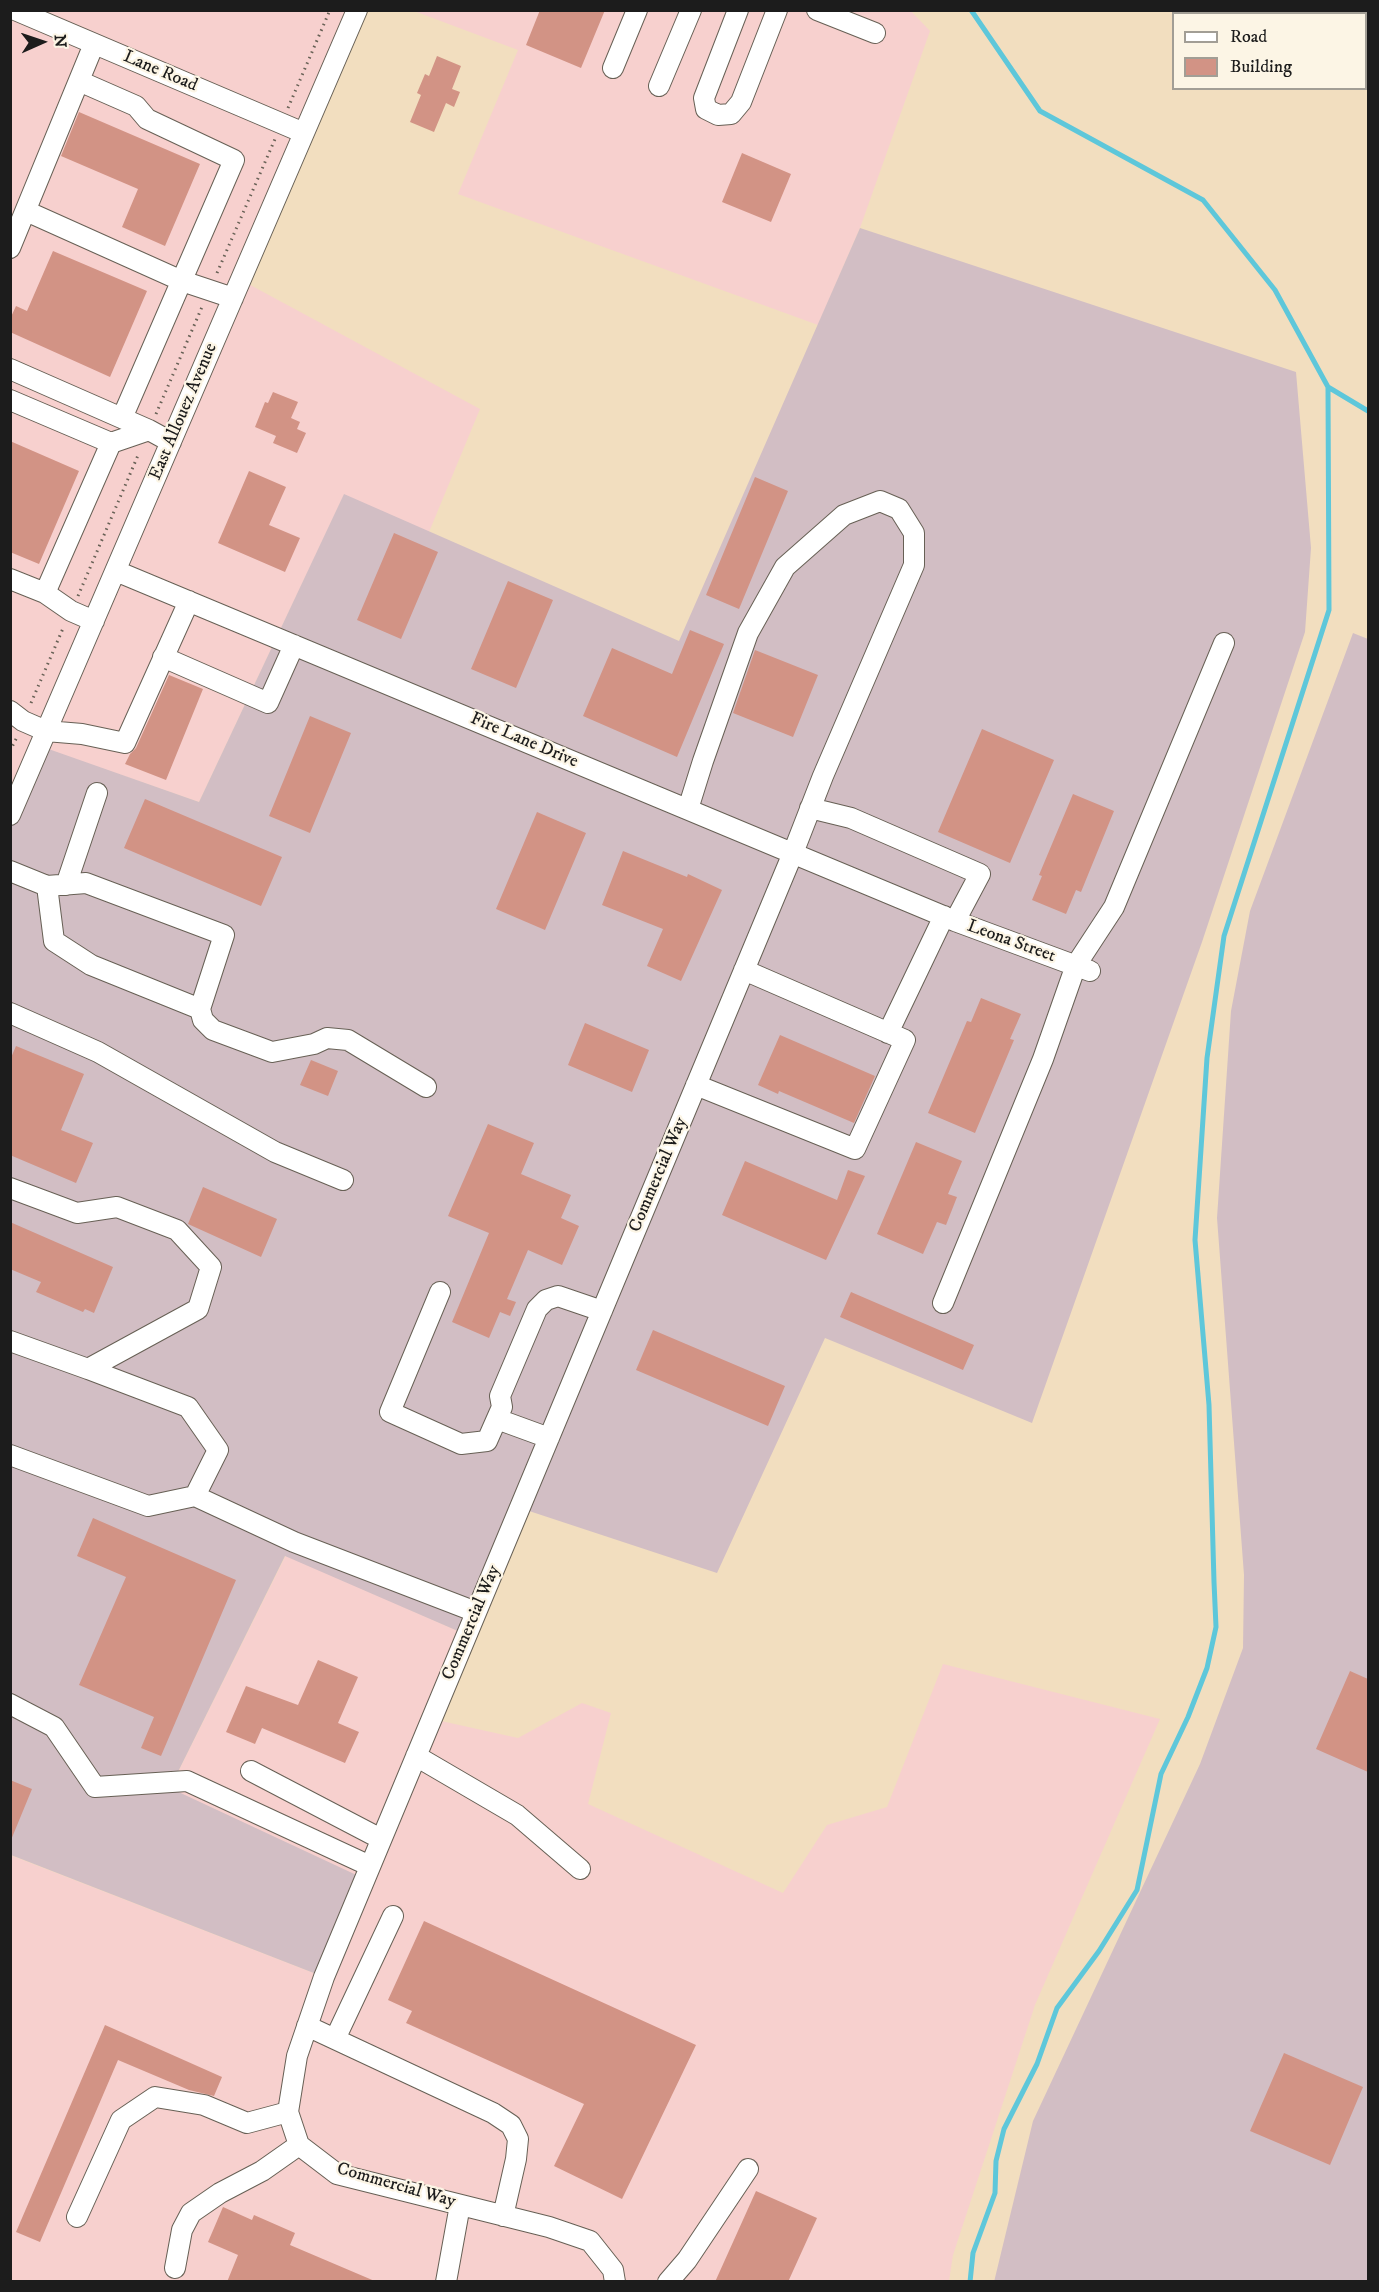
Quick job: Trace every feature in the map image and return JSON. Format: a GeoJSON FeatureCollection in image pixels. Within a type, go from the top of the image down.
{"type":"FeatureCollection","features":[{"type":"Feature","properties":{"kind":"street","name":"Lane Road"},"geometry":{"type":"LineString","coordinates":[[15,10],[304,133]]}},
{"type":"Feature","properties":{"kind":"street","name":"East Allouez Avenue"},"geometry":{"type":"LineString","coordinates":[[10,814],[357,10]]}},
{"type":"Feature","properties":{"kind":"street"},"geometry":{"type":"LineString","coordinates":[[613,68],[637,10]]}},
{"type":"Feature","properties":{"kind":"street"},"geometry":{"type":"LineString","coordinates":[[659,86],[691,10]]}},
{"type":"Feature","properties":{"kind":"street"},"geometry":{"type":"LineString","coordinates":[[738,10],[704,98],[706,109],[718,115],[730,114],[741,102],[777,10]]}},
{"type":"Feature","properties":{"kind":"street"},"geometry":{"type":"LineString","coordinates":[[817,10],[874,33]]}},
{"type":"Feature","properties":{"kind":"street"},"geometry":{"type":"LineString","coordinates":[[10,248],[94,44]]}},
{"type":"Feature","properties":{"kind":"street"},"geometry":{"type":"LineString","coordinates":[[79,81],[136,106],[147,119],[234,160],[122,418]]}},
{"type":"Feature","properties":{"kind":"street"},"geometry":{"type":"LineString","coordinates":[[26,211],[182,281],[233,298]]}},
{"type":"Feature","properties":{"kind":"street"},"geometry":{"type":"LineString","coordinates":[[10,369],[149,430],[171,442]]}},
{"type":"Feature","properties":{"kind":"street"},"geometry":{"type":"LineString","coordinates":[[10,400],[111,443],[149,430]]}},
{"type":"Feature","properties":{"kind":"street"},"geometry":{"type":"LineString","coordinates":[[45,593],[111,443]]}},
{"type":"Feature","properties":{"kind":"street","name":"Commercial Way"},"geometry":{"type":"LineString","coordinates":[[615,2282],[613,2270],[590,2241],[549,2227],[337,2174],[298,2145],[288,2112],[297,2056],[324,1977],[381,1839],[793,853],[823,776],[914,565],[914,533],[900,509],[880,501],[844,515],[785,567],[748,633],[702,761],[688,809]]}},
{"type":"Feature","properties":{"kind":"street","name":"Fire Lane Drive"},"geometry":{"type":"LineString","coordinates":[[116,571],[944,916]]}},
{"type":"Feature","properties":{"kind":"street"},"geometry":{"type":"LineString","coordinates":[[10,579],[45,593],[71,611],[94,621]]}},
{"type":"Feature","properties":{"kind":"street"},"geometry":{"type":"LineString","coordinates":[[17,716],[46,731],[82,734],[125,743],[189,601]]}},
{"type":"Feature","properties":{"kind":"street"},"geometry":{"type":"LineString","coordinates":[[943,1303],[1043,1059],[1113,907],[1224,644]]}},
{"type":"Feature","properties":{"kind":"street"},"geometry":{"type":"LineString","coordinates":[[163,657],[268,703],[294,645]]}},
{"type":"Feature","properties":{"kind":"street"},"geometry":{"type":"LineString","coordinates":[[97,793],[57,885],[54,940],[91,965],[200,1009]]}},
{"type":"Feature","properties":{"kind":"street"},"geometry":{"type":"LineString","coordinates":[[810,808],[851,818],[980,874],[944,916],[888,1032]]}},
{"type":"Feature","properties":{"kind":"street"},"geometry":{"type":"LineString","coordinates":[[10,871],[57,885],[86,883],[224,935],[200,1009],[203,1020],[213,1030],[272,1052],[314,1044],[327,1038],[348,1040],[426,1087]]}},
{"type":"Feature","properties":{"kind":"street","name":"Leona Street"},"geometry":{"type":"LineString","coordinates":[[944,916],[1083,968]]}},
{"type":"Feature","properties":{"kind":"street"},"geometry":{"type":"LineString","coordinates":[[696,1085],[855,1149],[905,1040],[744,970]]}},
{"type":"Feature","properties":{"kind":"street"},"geometry":{"type":"LineString","coordinates":[[10,1013],[98,1052],[275,1152],[343,1180]]}},
{"type":"Feature","properties":{"kind":"street"},"geometry":{"type":"LineString","coordinates":[[10,1188],[77,1213],[117,1207],[177,1230],[212,1267],[198,1309],[88,1369]]}},
{"type":"Feature","properties":{"kind":"street"},"geometry":{"type":"LineString","coordinates":[[440,1292],[390,1412],[461,1444],[487,1442],[502,1407],[500,1396],[537,1309],[546,1300],[558,1296],[602,1311]]}},
{"type":"Feature","properties":{"kind":"street"},"geometry":{"type":"LineString","coordinates":[[10,1341],[188,1407],[218,1450],[195,1496]]}},
{"type":"Feature","properties":{"kind":"street"},"geometry":{"type":"LineString","coordinates":[[497,1419],[549,1438]]}},
{"type":"Feature","properties":{"kind":"street"},"geometry":{"type":"LineString","coordinates":[[10,1455],[148,1506],[195,1496],[294,1542],[476,1612]]}},
{"type":"Feature","properties":{"kind":"street"},"geometry":{"type":"LineString","coordinates":[[10,1704],[54,1727],[95,1786],[187,1781],[370,1866]]}},
{"type":"Feature","properties":{"kind":"street"},"geometry":{"type":"LineString","coordinates":[[416,1756],[517,1815],[580,1869]]}},
{"type":"Feature","properties":{"kind":"street"},"geometry":{"type":"LineString","coordinates":[[251,1771],[381,1839]]}},
{"type":"Feature","properties":{"kind":"street"},"geometry":{"type":"LineString","coordinates":[[335,2039],[393,1916]]}},
{"type":"Feature","properties":{"kind":"street"},"geometry":{"type":"LineString","coordinates":[[307,2026],[493,2113],[511,2125],[518,2139],[503,2216]]}},
{"type":"Feature","properties":{"kind":"street"},"geometry":{"type":"LineString","coordinates":[[77,2217],[121,2120],[155,2097],[204,2105],[247,2123],[288,2112]]}},
{"type":"Feature","properties":{"kind":"street"},"geometry":{"type":"LineString","coordinates":[[175,2268],[182,2230],[191,2213],[220,2193],[262,2171],[298,2145]]}},
{"type":"Feature","properties":{"kind":"street"},"geometry":{"type":"LineString","coordinates":[[670,2281],[748,2169]]}},
{"type":"Feature","properties":{"kind":"street"},"geometry":{"type":"LineString","coordinates":[[446,2282],[460,2205]]}},
{"type":"Feature","properties":{"kind":"path"},"geometry":{"type":"LineString","coordinates":[[10,751],[17,716],[71,611],[330,10]]}},
{"type":"Feature","properties":{"kind":"shaded area"},"geometry":{"type":"Polygon","coordinates":[[[910,10],[930,31],[860,228],[818,325],[458,194],[518,50],[414,11],[910,10]]]}},
{"type":"Feature","properties":{"kind":"shaded area"},"geometry":{"type":"Polygon","coordinates":[[[11,11],[357,11],[241,280],[480,409],[429,532],[344,495],[199,802],[40,747],[11,815],[11,11]]]}},
{"type":"Feature","properties":{"kind":"shaded area"},"geometry":{"type":"Polygon","coordinates":[[[860,228],[1296,372],[1311,548],[1305,632],[1202,942],[1032,1423],[825,1338],[717,1573],[520,1508],[467,1635],[285,1556],[170,1788],[365,1879],[324,1977],[11,1855],[10,815],[40,746],[199,802],[344,494],[679,641],[860,228]]]}},
{"type":"Feature","properties":{"kind":"shaded area"},"geometry":{"type":"Polygon","coordinates":[[[1353,633],[1368,639],[1368,2281],[994,2282],[1033,2121],[1200,1764],[1243,1648],[1244,1575],[1217,1218],[1231,1011],[1250,911],[1353,633]]]}},
{"type":"Feature","properties":{"kind":"shaded area"},"geometry":{"type":"Polygon","coordinates":[[[286,1555],[467,1635],[432,1719],[518,1738],[582,1703],[611,1713],[588,1804],[783,1893],[827,1825],[887,1807],[943,1664],[1160,1719],[1035,2005],[953,2255],[949,2281],[11,2281],[10,1855],[324,1977],[170,1788],[286,1555]]]}},
{"type":"Feature","properties":{"kind":"building"},"geometry":{"type":"Polygon","coordinates":[[[540,10],[605,10],[581,68],[526,45],[540,10]]]}},
{"type":"Feature","properties":{"kind":"building"},"geometry":{"type":"Polygon","coordinates":[[[437,56],[461,66],[452,89],[460,92],[454,107],[446,103],[434,132],[410,122],[421,95],[417,93],[425,74],[429,76],[437,56]]]}},
{"type":"Feature","properties":{"kind":"building"},"geometry":{"type":"Polygon","coordinates":[[[79,112],[200,164],[165,246],[122,227],[138,189],[61,156],[79,112]]]}},
{"type":"Feature","properties":{"kind":"building"},"geometry":{"type":"Polygon","coordinates":[[[742,153],[791,174],[771,222],[722,202],[742,153]]]}},
{"type":"Feature","properties":{"kind":"building"},"geometry":{"type":"Polygon","coordinates":[[[53,251],[147,291],[110,377],[10,332],[10,319],[16,306],[27,311],[53,251]]]}},
{"type":"Feature","properties":{"kind":"building"},"geometry":{"type":"Polygon","coordinates":[[[273,392],[298,402],[291,418],[300,422],[297,429],[306,433],[297,453],[273,443],[276,436],[255,427],[265,402],[268,403],[273,392]]]}},
{"type":"Feature","properties":{"kind":"building"},"geometry":{"type":"Polygon","coordinates":[[[10,441],[79,471],[39,564],[10,552],[10,441]]]}},
{"type":"Feature","properties":{"kind":"building"},"geometry":{"type":"Polygon","coordinates":[[[249,471],[286,487],[269,525],[300,538],[285,572],[218,543],[249,471]]]}},
{"type":"Feature","properties":{"kind":"building"},"geometry":{"type":"Polygon","coordinates":[[[755,477],[788,491],[739,609],[706,595],[755,477]]]}},
{"type":"Feature","properties":{"kind":"building"},"geometry":{"type":"Polygon","coordinates":[[[394,533],[438,552],[401,639],[357,620],[394,533]]]}},
{"type":"Feature","properties":{"kind":"building"},"geometry":{"type":"Polygon","coordinates":[[[508,581],[553,600],[516,688],[471,669],[508,581]]]}},
{"type":"Feature","properties":{"kind":"building"},"geometry":{"type":"Polygon","coordinates":[[[690,630],[724,644],[677,757],[583,716],[612,648],[672,674],[690,630]]]}},
{"type":"Feature","properties":{"kind":"building"},"geometry":{"type":"Polygon","coordinates":[[[755,650],[818,675],[793,737],[733,713],[755,650]]]}},
{"type":"Feature","properties":{"kind":"building"},"geometry":{"type":"Polygon","coordinates":[[[169,675],[203,689],[166,780],[125,764],[136,748],[169,675]]]}},
{"type":"Feature","properties":{"kind":"building"},"geometry":{"type":"Polygon","coordinates":[[[310,716],[351,733],[310,833],[269,816],[310,716]]]}},
{"type":"Feature","properties":{"kind":"building"},"geometry":{"type":"Polygon","coordinates":[[[982,729],[1054,760],[1010,863],[938,832],[982,729]]]}},
{"type":"Feature","properties":{"kind":"building"},"geometry":{"type":"Polygon","coordinates":[[[1073,794],[1114,811],[1081,892],[1076,890],[1066,914],[1032,900],[1042,876],[1039,875],[1073,794]]]}},
{"type":"Feature","properties":{"kind":"building"},"geometry":{"type":"Polygon","coordinates":[[[145,799],[282,857],[261,906],[124,848],[145,799]]]}},
{"type":"Feature","properties":{"kind":"building"},"geometry":{"type":"Polygon","coordinates":[[[537,812],[586,833],[545,930],[496,909],[537,812]]]}},
{"type":"Feature","properties":{"kind":"building"},"geometry":{"type":"Polygon","coordinates":[[[623,851],[687,877],[688,874],[722,890],[681,981],[647,966],[663,929],[602,905],[623,851]]]}},
{"type":"Feature","properties":{"kind":"building"},"geometry":{"type":"Polygon","coordinates":[[[981,998],[1021,1014],[1010,1039],[1014,1040],[975,1133],[928,1113],[967,1021],[971,1022],[981,998]]]}},
{"type":"Feature","properties":{"kind":"building"},"geometry":{"type":"Polygon","coordinates":[[[585,1023],[649,1050],[632,1092],[568,1065],[585,1023]]]}},
{"type":"Feature","properties":{"kind":"building"},"geometry":{"type":"Polygon","coordinates":[[[780,1035],[875,1076],[854,1123],[779,1091],[778,1094],[758,1085],[780,1035]]]}},
{"type":"Feature","properties":{"kind":"building"},"geometry":{"type":"Polygon","coordinates":[[[16,1046],[84,1074],[61,1130],[93,1143],[76,1183],[10,1155],[10,1060],[16,1046]]]}},
{"type":"Feature","properties":{"kind":"building"},"geometry":{"type":"Polygon","coordinates":[[[311,1060],[338,1071],[328,1096],[300,1085],[311,1060]]]}},
{"type":"Feature","properties":{"kind":"building"},"geometry":{"type":"Polygon","coordinates":[[[488,1124],[534,1143],[521,1174],[571,1195],[561,1218],[579,1226],[562,1265],[528,1250],[507,1299],[516,1302],[510,1316],[500,1312],[489,1338],[452,1322],[489,1233],[448,1216],[488,1124]]]}},
{"type":"Feature","properties":{"kind":"building"},"geometry":{"type":"Polygon","coordinates":[[[916,1142],[962,1161],[948,1194],[957,1197],[946,1225],[937,1222],[923,1254],[877,1234],[916,1142]]]}},
{"type":"Feature","properties":{"kind":"building"},"geometry":{"type":"Polygon","coordinates":[[[745,1161],[837,1200],[848,1170],[865,1176],[826,1260],[722,1215],[745,1161]]]}},
{"type":"Feature","properties":{"kind":"building"},"geometry":{"type":"Polygon","coordinates":[[[203,1187],[277,1219],[261,1257],[188,1224],[203,1187]]]}},
{"type":"Feature","properties":{"kind":"building"},"geometry":{"type":"Polygon","coordinates":[[[10,1222],[113,1267],[94,1313],[85,1309],[83,1312],[36,1292],[41,1282],[10,1269],[10,1222]]]}},
{"type":"Feature","properties":{"kind":"building"},"geometry":{"type":"Polygon","coordinates":[[[851,1292],[974,1345],[963,1370],[840,1317],[851,1292]]]}},
{"type":"Feature","properties":{"kind":"building"},"geometry":{"type":"Polygon","coordinates":[[[653,1330],[785,1386],[768,1426],[636,1370],[653,1330]]]}},
{"type":"Feature","properties":{"kind":"building"},"geometry":{"type":"Polygon","coordinates":[[[93,1518],[236,1580],[161,1756],[141,1748],[154,1717],[79,1685],[126,1577],[77,1556],[93,1518]]]}},
{"type":"Feature","properties":{"kind":"building"},"geometry":{"type":"Polygon","coordinates":[[[318,1660],[358,1677],[338,1723],[359,1732],[345,1763],[262,1728],[255,1744],[226,1732],[246,1686],[298,1705],[318,1660]]]}},
{"type":"Feature","properties":{"kind":"building"},"geometry":{"type":"Polygon","coordinates":[[[1350,1671],[1368,1679],[1368,1772],[1316,1749],[1350,1671]]]}},
{"type":"Feature","properties":{"kind":"building"},"geometry":{"type":"Polygon","coordinates":[[[10,1780],[32,1789],[11,1840],[10,1840],[10,1780]]]}},
{"type":"Feature","properties":{"kind":"building"},"geometry":{"type":"Polygon","coordinates":[[[424,1921],[696,2045],[622,2199],[554,2166],[584,2104],[406,2023],[412,2011],[388,2000],[424,1921]]]}},
{"type":"Feature","properties":{"kind":"building"},"geometry":{"type":"Polygon","coordinates":[[[105,2025],[222,2077],[214,2096],[189,2090],[118,2060],[40,2242],[16,2232],[105,2025]]]}},
{"type":"Feature","properties":{"kind":"building"},"geometry":{"type":"Polygon","coordinates":[[[1284,2053],[1363,2087],[1330,2165],[1250,2131],[1284,2053]]]}},
{"type":"Feature","properties":{"kind":"building"},"geometry":{"type":"Polygon","coordinates":[[[756,2191],[817,2218],[788,2282],[715,2282],[756,2191]]]}},
{"type":"Feature","properties":{"kind":"building"},"geometry":{"type":"Polygon","coordinates":[[[223,2207],[252,2220],[254,2215],[295,2233],[290,2245],[377,2282],[227,2282],[238,2255],[208,2242],[223,2207]]]}},
{"type":"Feature","properties":{"kind":"waterway"},"geometry":{"type":"LineString","coordinates":[[970,2282],[973,2253],[995,2193],[996,2161],[1004,2129],[1037,2064],[1057,2008],[1099,1951],[1137,1890],[1161,1774],[1188,1717],[1207,1668],[1216,1627],[1209,1405],[1195,1240],[1207,1058],[1224,936],[1329,610],[1328,387],[1275,290],[1203,200],[1040,111],[971,10]]}},
{"type":"Feature","properties":{"kind":"waterway"},"geometry":{"type":"LineString","coordinates":[[1328,387],[1368,411]]}}]}
